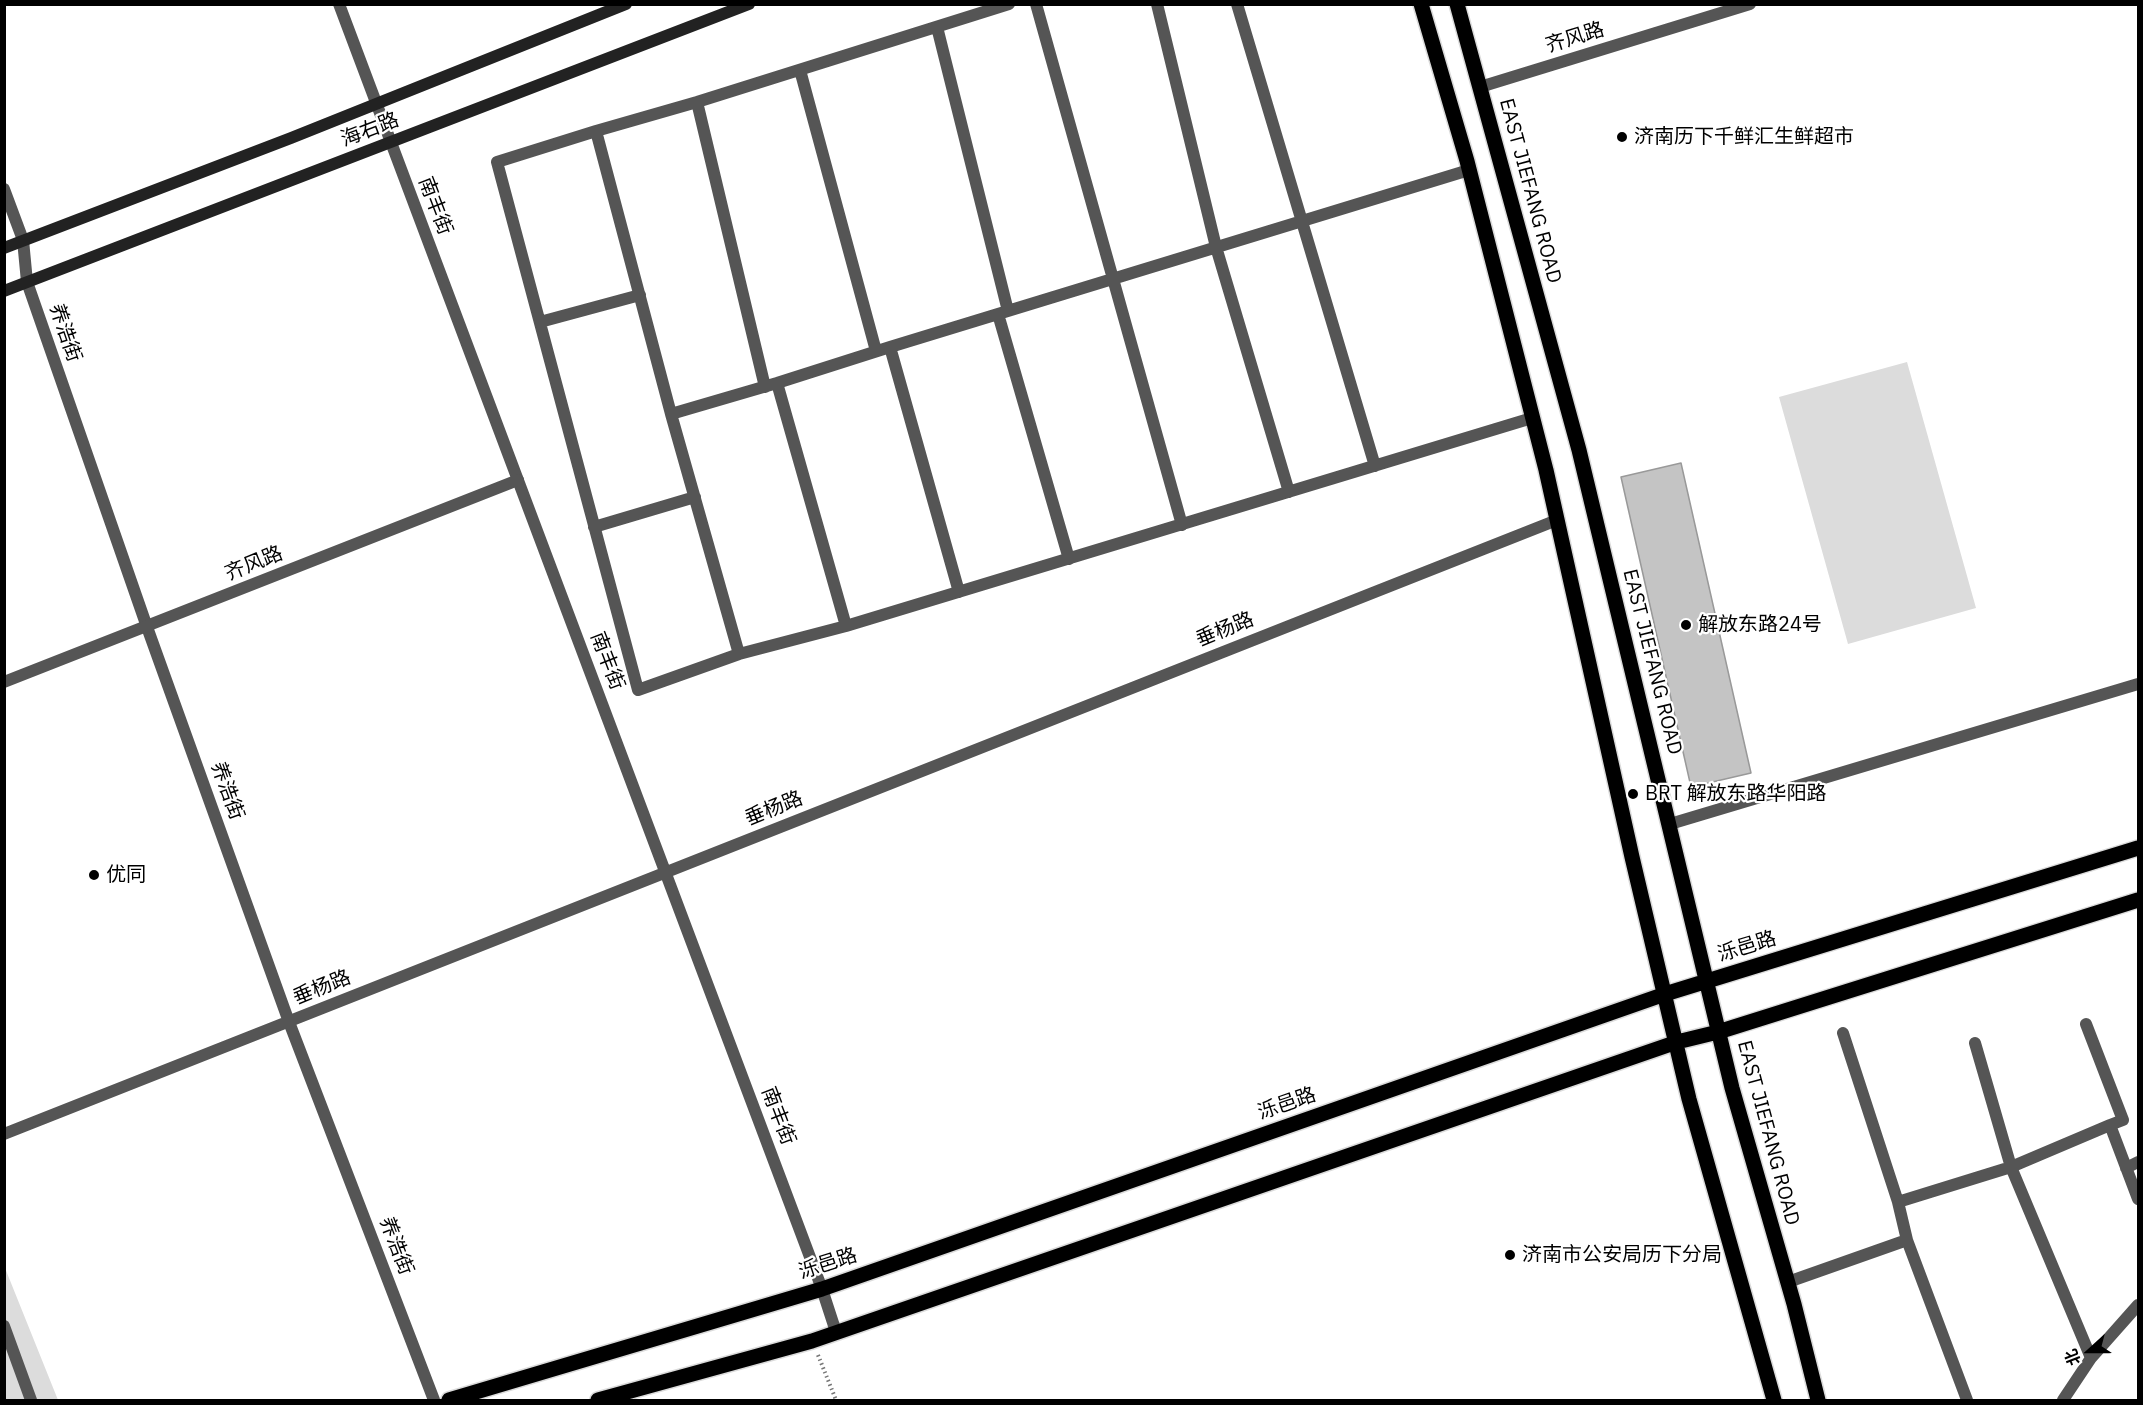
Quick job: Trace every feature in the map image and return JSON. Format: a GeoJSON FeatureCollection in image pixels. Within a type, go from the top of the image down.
{"type":"FeatureCollection","features":[{"type":"Feature","properties":{"kind":"main road","name":"海右路"},"geometry":{"type":"LineString","coordinates":[[4,248],[626,4]]}},
{"type":"Feature","properties":{"kind":"main road","name":"海右路"},"geometry":{"type":"LineString","coordinates":[[4,291],[749,4]]}},
{"type":"Feature","properties":{"kind":"main road"},"geometry":{"type":"LineString","coordinates":[[1421,4],[1469,170],[1557,520],[1689,1099],[1774,1401]]}},
{"type":"Feature","properties":{"kind":"main road","name":"EAST JIEFANG ROAD"},"geometry":{"type":"LineString","coordinates":[[1457,4],[1579,450],[1732,1089],[1788,1282],[1818,1401]]}},
{"type":"Feature","properties":{"kind":"main road","name":"泺邑路"},"geometry":{"type":"LineString","coordinates":[[449,1401],[822,1289],[1665,993],[2139,848]]}},
{"type":"Feature","properties":{"kind":"main road"},"geometry":{"type":"LineString","coordinates":[[598,1401],[812,1341],[1677,1042],[1719,1032],[2139,900]]}},
{"type":"Feature","properties":{"kind":"street","name":"南丰街"},"geometry":{"type":"LineString","coordinates":[[339,4],[822,1289],[836,1332]]}},
{"type":"Feature","properties":{"kind":"street"},"geometry":{"type":"LineString","coordinates":[[1009,4],[698,102],[497,162],[638,690],[739,654],[846,626],[1532,418]]}},
{"type":"Feature","properties":{"kind":"street"},"geometry":{"type":"LineString","coordinates":[[1036,4],[1182,525]]}},
{"type":"Feature","properties":{"kind":"street"},"geometry":{"type":"LineString","coordinates":[[1157,4],[1216,248],[1289,492]]}},
{"type":"Feature","properties":{"kind":"street"},"geometry":{"type":"LineString","coordinates":[[1237,4],[1375,466]]}},
{"type":"Feature","properties":{"kind":"street","name":"齐风路"},"geometry":{"type":"LineString","coordinates":[[1480,87],[1750,4]]}},
{"type":"Feature","properties":{"kind":"street"},"geometry":{"type":"LineString","coordinates":[[937,27],[1003,312],[1069,559]]}},
{"type":"Feature","properties":{"kind":"street"},"geometry":{"type":"LineString","coordinates":[[800,70],[876,351]]}},
{"type":"Feature","properties":{"kind":"street"},"geometry":{"type":"LineString","coordinates":[[698,102],[771,385],[846,626]]}},
{"type":"Feature","properties":{"kind":"street"},"geometry":{"type":"LineString","coordinates":[[596,131],[671,414],[739,654]]}},
{"type":"Feature","properties":{"kind":"street"},"geometry":{"type":"LineString","coordinates":[[671,414],[1469,170]]}},
{"type":"Feature","properties":{"kind":"street","name":"养浩街"},"geometry":{"type":"LineString","coordinates":[[4,189],[23,240],[27,282],[147,627],[289,1022],[434,1401]]}},
{"type":"Feature","properties":{"kind":"street"},"geometry":{"type":"LineString","coordinates":[[540,322],[639,295]]}},
{"type":"Feature","properties":{"kind":"street"},"geometry":{"type":"LineString","coordinates":[[890,347],[959,592]]}},
{"type":"Feature","properties":{"kind":"street","name":"齐风路"},"geometry":{"type":"LineString","coordinates":[[4,682],[518,480]]}},
{"type":"Feature","properties":{"kind":"street"},"geometry":{"type":"LineString","coordinates":[[594,527],[695,497]]}},
{"type":"Feature","properties":{"kind":"street","name":"垂杨路"},"geometry":{"type":"LineString","coordinates":[[4,1134],[1557,520]]}},
{"type":"Feature","properties":{"kind":"street"},"geometry":{"type":"LineString","coordinates":[[1670,824],[2139,684]]}},
{"type":"Feature","properties":{"kind":"street"},"geometry":{"type":"LineString","coordinates":[[1898,1202],[2011,1167],[2123,1120],[2086,1024]]}},
{"type":"Feature","properties":{"kind":"street"},"geometry":{"type":"LineString","coordinates":[[1843,1033],[1898,1202],[1907,1240],[1967,1401]]}},
{"type":"Feature","properties":{"kind":"street"},"geometry":{"type":"LineString","coordinates":[[1975,1043],[2011,1167],[2091,1358]]}},
{"type":"Feature","properties":{"kind":"street"},"geometry":{"type":"LineString","coordinates":[[2110,1125],[2139,1199]]}},
{"type":"Feature","properties":{"kind":"street"},"geometry":{"type":"LineString","coordinates":[[2126,1168],[2139,1162]]}},
{"type":"Feature","properties":{"kind":"street"},"geometry":{"type":"LineString","coordinates":[[1788,1282],[1907,1240]]}},
{"type":"Feature","properties":{"kind":"street"},"geometry":{"type":"LineString","coordinates":[[2063,1401],[2091,1358],[2139,1305]]}},
{"type":"Feature","properties":{"kind":"street"},"geometry":{"type":"LineString","coordinates":[[4,1326],[31,1401]]}},
{"type":"Feature","properties":{"kind":"path"},"geometry":{"type":"LineString","coordinates":[[812,1341],[836,1401]]}},
{"type":"Feature","properties":{"kind":"shaded area"},"geometry":{"type":"Polygon","coordinates":[[[1907,362],[1976,608],[1848,644],[1779,397],[1907,362]]]}},
{"type":"Feature","properties":{"kind":"shaded area"},"geometry":{"type":"Polygon","coordinates":[[[5,1268],[58,1400],[5,1400],[5,1268]]]}},
{"type":"Feature","properties":{"kind":"building","name":"解放东路24号"},"geometry":{"type":"Polygon","coordinates":[[[1681,463],[1751,773],[1691,787],[1621,477],[1681,463]]]}},
{"type":"Feature","properties":{"kind":"place","name":"济南历下千鲜汇生鲜超市"},"geometry":{"type":"Point","coordinates":[1622,137]}},
{"type":"Feature","properties":{"kind":"place","name":"解放东路24号"},"geometry":{"type":"Point","coordinates":[1686,625]}},
{"type":"Feature","properties":{"kind":"place","name":"BRT 解放东路华阳路"},"geometry":{"type":"Point","coordinates":[1633,794]}},
{"type":"Feature","properties":{"kind":"place","name":"优同"},"geometry":{"type":"Point","coordinates":[94,875]}},
{"type":"Feature","properties":{"kind":"place","name":"济南市公安局历下分局"},"geometry":{"type":"Point","coordinates":[1510,1255]}}]}
